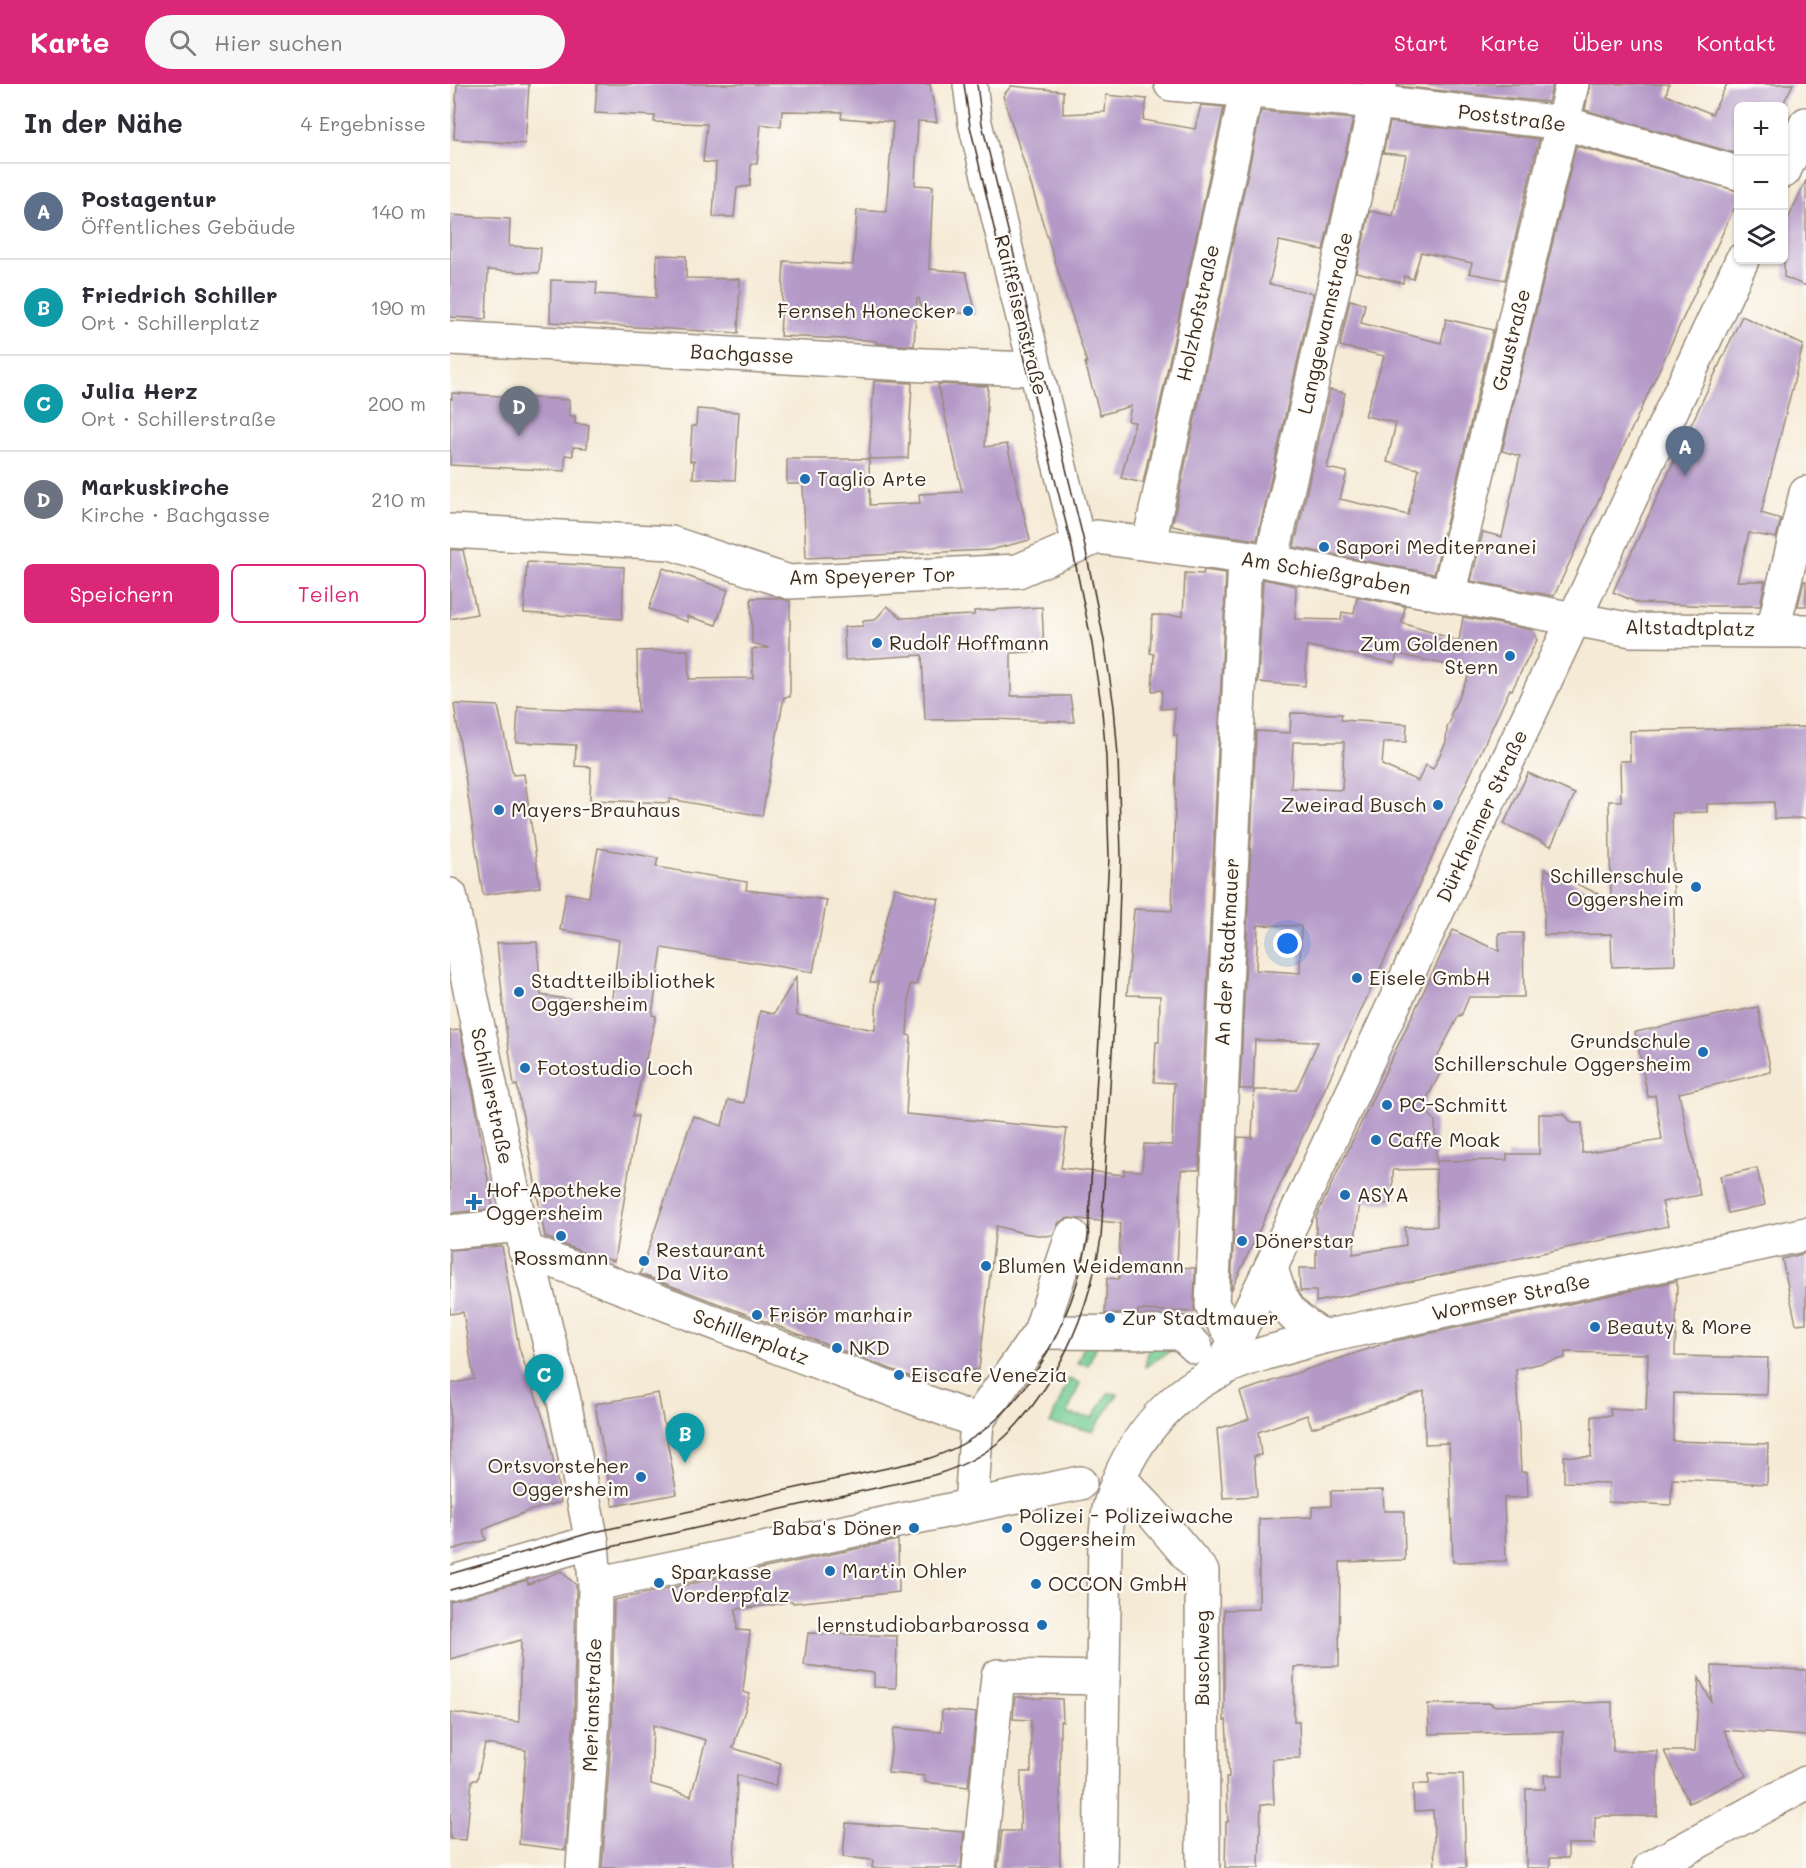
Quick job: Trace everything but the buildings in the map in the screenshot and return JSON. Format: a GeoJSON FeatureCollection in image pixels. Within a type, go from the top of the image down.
{"type":"FeatureCollection","features":[{"type":"Feature","properties":{"kind":"street","name":"Raiffeisenstraße"},"geometry":{"type":"LineString","coordinates":[[970,84],[975,123],[1079,544]]}},
{"type":"Feature","properties":{"kind":"street","name":"Poststraße"},"geometry":{"type":"LineString","coordinates":[[1171,84],[1378,93],[1564,123],[1734,172]]}},
{"type":"Feature","properties":{"kind":"street","name":"Gaustraße"},"geometry":{"type":"LineString","coordinates":[[1448,595],[1572,84]]}},
{"type":"Feature","properties":{"kind":"street","name":"Holzhofstraße"},"geometry":{"type":"LineString","coordinates":[[1149,543],[1247,88]]}},
{"type":"Feature","properties":{"kind":"street","name":"Langgewannstraße"},"geometry":{"type":"LineString","coordinates":[[1258,560],[1378,93]]}},
{"type":"Feature","properties":{"kind":"street"},"geometry":{"type":"LineString","coordinates":[[1788,162],[1806,124]]}},
{"type":"Feature","properties":{"kind":"street","name":"Dürkheimer Straße"},"geometry":{"type":"LineString","coordinates":[[1220,1371],[1271,1267],[1740,264]]}},
{"type":"Feature","properties":{"kind":"street","name":"Bachgasse"},"geometry":{"type":"LineString","coordinates":[[450,338],[1034,369]]}},
{"type":"Feature","properties":{"kind":"street"},"geometry":{"type":"LineString","coordinates":[[1773,630],[1806,493]]}},
{"type":"Feature","properties":{"kind":"street","name":"Am Speyerer Tor"},"geometry":{"type":"LineString","coordinates":[[450,531],[671,543],[789,582],[1018,571],[1079,544]]}},
{"type":"Feature","properties":{"kind":"street","name":"Am Schießgraben"},"geometry":{"type":"LineString","coordinates":[[1079,544],[1097,537],[1149,543],[1258,560],[1574,619]]}},
{"type":"Feature","properties":{"kind":"street","name":"An der Stadtmauer"},"geometry":{"type":"LineString","coordinates":[[1235,1339],[1212,1305],[1258,560]]}},
{"type":"Feature","properties":{"kind":"street","name":"Altstadtplatz"},"geometry":{"type":"LineString","coordinates":[[1574,619],[1632,630],[1806,631]]}},
{"type":"Feature","properties":{"kind":"street","name":"Schillerstraße"},"geometry":{"type":"LineString","coordinates":[[450,895],[453,928],[523,1238],[563,1396],[592,1542]]}},
{"type":"Feature","properties":{"kind":"street"},"geometry":{"type":"LineString","coordinates":[[450,1232],[523,1238]]}},
{"type":"Feature","properties":{"kind":"street","name":"Wormser Straße"},"geometry":{"type":"LineString","coordinates":[[1220,1371],[1252,1358],[1323,1337],[1806,1234]]}},
{"type":"Feature","properties":{"kind":"street"},"geometry":{"type":"LineString","coordinates":[[971,1505],[977,1421],[1040,1332],[1072,1236]]}},
{"type":"Feature","properties":{"kind":"street","name":"Schillerplatz"},"geometry":{"type":"LineString","coordinates":[[523,1238],[796,1354],[977,1421]]}},
{"type":"Feature","properties":{"kind":"street"},"geometry":{"type":"LineString","coordinates":[[1271,1267],[1277,1290],[1288,1311],[1323,1337]]}},
{"type":"Feature","properties":{"kind":"street"},"geometry":{"type":"LineString","coordinates":[[1040,1332],[1181,1333],[1196,1347]]}},
{"type":"Feature","properties":{"kind":"street"},"geometry":{"type":"LineString","coordinates":[[1100,1868],[1105,1542],[1110,1503],[1132,1450],[1163,1409],[1189,1389],[1220,1371]]}},
{"type":"Feature","properties":{"kind":"street","name":"Buschweg"},"geometry":{"type":"LineString","coordinates":[[1120,1479],[1148,1508],[1202,1572],[1203,1868]]}},
{"type":"Feature","properties":{"kind":"street"},"geometry":{"type":"LineString","coordinates":[[595,1584],[1080,1483]]}},
{"type":"Feature","properties":{"kind":"street"},"geometry":{"type":"LineString","coordinates":[[450,1583],[592,1542]]}},
{"type":"Feature","properties":{"kind":"street","name":"Merianstraße"},"geometry":{"type":"LineString","coordinates":[[583,1868],[593,1720],[595,1584],[592,1542]]}},
{"type":"Feature","properties":{"kind":"street"},"geometry":{"type":"LineString","coordinates":[[979,1868],[998,1676],[1103,1678]]}},
{"type":"Feature","properties":{"kind":"street"},"geometry":{"type":"LineString","coordinates":[[1650,1868],[1806,1783]]}},
{"type":"Feature","properties":{"kind":"green space"},"geometry":{"type":"Polygon","coordinates":[[[1087,1340],[1180,1345],[1145,1367],[1149,1348],[1098,1343],[1088,1365],[1077,1363],[1087,1340]]]}},
{"type":"Feature","properties":{"kind":"green space"},"geometry":{"type":"Polygon","coordinates":[[[1069,1379],[1080,1383],[1067,1414],[1093,1418],[1108,1393],[1118,1394],[1093,1431],[1050,1424],[1069,1379]]]}},
{"type":"Feature","properties":{"kind":"tram line"},"geometry":{"type":"LineString","coordinates":[[450,1574],[590,1533],[924,1460],[950,1450],[989,1426],[1025,1388],[1054,1340],[1075,1288],[1088,1237],[1109,857],[1102,711],[1092,644],[1072,547],[970,126],[964,84]]}},
{"type":"Feature","properties":{"kind":"tram line"},"geometry":{"type":"LineString","coordinates":[[450,1590],[593,1551],[934,1475],[960,1466],[999,1442],[1029,1410],[1058,1367],[1085,1305],[1101,1238],[1118,952],[1121,856],[1114,707],[1104,640],[1084,542],[982,124],[977,84]]}},
{"type":"Feature","properties":{"kind":"place","name":"Fernseh Honecker"},"geometry":{"type":"Point","coordinates":[968,311]}},
{"type":"Feature","properties":{"kind":"place","name":"Markuskirche"},"geometry":{"type":"Point","coordinates":[519,436]}},
{"type":"Feature","properties":{"kind":"place","name":"Postagentur"},"geometry":{"type":"Point","coordinates":[1685,476]}},
{"type":"Feature","properties":{"kind":"place","name":"Taglio Arte"},"geometry":{"type":"Point","coordinates":[805,479]}},
{"type":"Feature","properties":{"kind":"place","name":"Sapori Mediterranei"},"geometry":{"type":"Point","coordinates":[1324,547]}},
{"type":"Feature","properties":{"kind":"place","name":"Rudolf Hoffmann"},"geometry":{"type":"Point","coordinates":[877,643]}},
{"type":"Feature","properties":{"kind":"place","name":"Zum Goldenen Stern"},"geometry":{"type":"Point","coordinates":[1510,656]}},
{"type":"Feature","properties":{"kind":"place","name":"Zweirad Busch"},"geometry":{"type":"Point","coordinates":[1438,805]}},
{"type":"Feature","properties":{"kind":"place","name":"Mayers-Brauhaus"},"geometry":{"type":"Point","coordinates":[499,810]}},
{"type":"Feature","properties":{"kind":"place","name":"Schillerschule Oggersheim"},"geometry":{"type":"Point","coordinates":[1696,887]}},
{"type":"Feature","properties":{"kind":"place","name":"Eisele GmbH"},"geometry":{"type":"Point","coordinates":[1357,978]}},
{"type":"Feature","properties":{"kind":"place","name":"Stadtteilbibliothek Oggersheim"},"geometry":{"type":"Point","coordinates":[519,992]}},
{"type":"Feature","properties":{"kind":"place","name":"Grundschule Schillerschule Oggersheim"},"geometry":{"type":"Point","coordinates":[1703,1052]}},
{"type":"Feature","properties":{"kind":"place","name":"Fotostudio Loch"},"geometry":{"type":"Point","coordinates":[525,1068]}},
{"type":"Feature","properties":{"kind":"place","name":"PC-Schmitt"},"geometry":{"type":"Point","coordinates":[1387,1105]}},
{"type":"Feature","properties":{"kind":"place","name":"Caffe Moak"},"geometry":{"type":"Point","coordinates":[1376,1140]}},
{"type":"Feature","properties":{"kind":"place","name":"ASYA"},"geometry":{"type":"Point","coordinates":[1345,1195]}},
{"type":"Feature","properties":{"kind":"place","name":"Hof-Apotheke Oggersheim"},"geometry":{"type":"Point","coordinates":[474,1202]}},
{"type":"Feature","properties":{"kind":"place","name":"Rossmann"},"geometry":{"type":"Point","coordinates":[561,1236]}},
{"type":"Feature","properties":{"kind":"place","name":"Dönerstar"},"geometry":{"type":"Point","coordinates":[1242,1241]}},
{"type":"Feature","properties":{"kind":"place","name":"Restaurant Da Vito"},"geometry":{"type":"Point","coordinates":[644,1261]}},
{"type":"Feature","properties":{"kind":"place","name":"Blumen Weidemann"},"geometry":{"type":"Point","coordinates":[986,1266]}},
{"type":"Feature","properties":{"kind":"place","name":"Frisör marhair"},"geometry":{"type":"Point","coordinates":[757,1315]}},
{"type":"Feature","properties":{"kind":"place","name":"Zur Stadtmauer"},"geometry":{"type":"Point","coordinates":[1110,1318]}},
{"type":"Feature","properties":{"kind":"place","name":"Beauty & More"},"geometry":{"type":"Point","coordinates":[1595,1327]}},
{"type":"Feature","properties":{"kind":"place","name":"NKD"},"geometry":{"type":"Point","coordinates":[837,1348]}},
{"type":"Feature","properties":{"kind":"place","name":"Eiscafe Venezia"},"geometry":{"type":"Point","coordinates":[899,1375]}},
{"type":"Feature","properties":{"kind":"place","name":"Julia Herz"},"geometry":{"type":"Point","coordinates":[544,1404]}},
{"type":"Feature","properties":{"kind":"place","name":"Friedrich Schiller"},"geometry":{"type":"Point","coordinates":[685,1463]}},
{"type":"Feature","properties":{"kind":"place","name":"Ortsvorsteher Oggersheim"},"geometry":{"type":"Point","coordinates":[641,1477]}},
{"type":"Feature","properties":{"kind":"place","name":"Baba's Döner"},"geometry":{"type":"Point","coordinates":[914,1528]}},
{"type":"Feature","properties":{"kind":"place","name":"Polizei - Polizeiwache Oggersheim"},"geometry":{"type":"Point","coordinates":[1007,1528]}},
{"type":"Feature","properties":{"kind":"place","name":"Martin Ohler"},"geometry":{"type":"Point","coordinates":[830,1571]}},
{"type":"Feature","properties":{"kind":"place","name":"Sparkasse Vorderpfalz"},"geometry":{"type":"Point","coordinates":[659,1583]}},
{"type":"Feature","properties":{"kind":"place","name":"OCCON GmbH"},"geometry":{"type":"Point","coordinates":[1036,1584]}},
{"type":"Feature","properties":{"kind":"place","name":"lernstudiobarbarossa"},"geometry":{"type":"Point","coordinates":[1042,1625]}}]}
